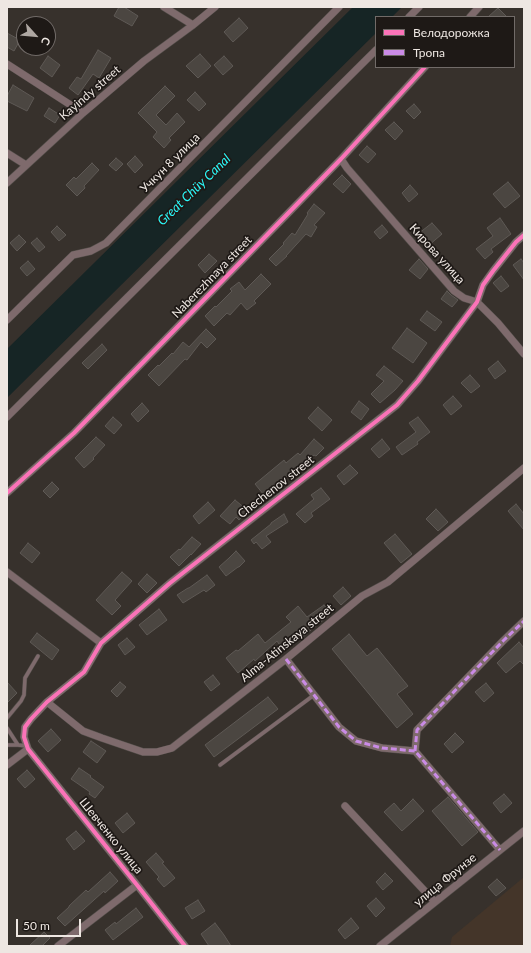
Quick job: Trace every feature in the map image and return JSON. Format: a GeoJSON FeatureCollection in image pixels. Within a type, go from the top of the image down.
{"type":"FeatureCollection","features":[{"type":"Feature","properties":{"kind":"street"},"geometry":{"type":"LineString","coordinates":[[164,7],[193,25]]}},
{"type":"Feature","properties":{"kind":"street","name":"Kayindy street"},"geometry":{"type":"LineString","coordinates":[[7,183],[83,113],[144,61],[215,7]]}},
{"type":"Feature","properties":{"kind":"street","name":"Учкун 8 улица"},"geometry":{"type":"LineString","coordinates":[[7,320],[73,255],[91,251],[106,243],[339,7]]}},
{"type":"Feature","properties":{"kind":"street"},"geometry":{"type":"LineString","coordinates":[[410,16],[419,7]]}},
{"type":"Feature","properties":{"kind":"street"},"geometry":{"type":"LineString","coordinates":[[471,16],[479,7]]}},
{"type":"Feature","properties":{"kind":"street"},"geometry":{"type":"LineString","coordinates":[[7,417],[375,51]]}},
{"type":"Feature","properties":{"kind":"street"},"geometry":{"type":"LineString","coordinates":[[7,64],[83,113]]}},
{"type":"Feature","properties":{"kind":"street","name":"Naberezhnaya street"},"geometry":{"type":"LineString","coordinates":[[7,493],[74,433],[341,159],[424,68]]}},
{"type":"Feature","properties":{"kind":"street"},"geometry":{"type":"LineString","coordinates":[[7,153],[26,165]]}},
{"type":"Feature","properties":{"kind":"street","name":"Кирова улица"},"geometry":{"type":"LineString","coordinates":[[341,159],[347,168],[454,290],[464,298],[477,302],[498,323],[524,354]]}},
{"type":"Feature","properties":{"kind":"street","name":"Chechenov street"},"geometry":{"type":"LineString","coordinates":[[24,737],[25,727],[31,719],[47,702],[84,672],[101,643],[170,583],[397,405],[418,381],[477,302],[483,285],[493,271],[516,242],[524,235]]}},
{"type":"Feature","properties":{"kind":"street","name":"Alma-Atinskaya street"},"geometry":{"type":"LineString","coordinates":[[47,702],[83,730],[102,738],[143,752],[157,752],[172,748],[286,659],[362,596],[388,582],[524,468]]}},
{"type":"Feature","properties":{"kind":"street"},"geometry":{"type":"LineString","coordinates":[[7,572],[101,643]]}},
{"type":"Feature","properties":{"kind":"street"},"geometry":{"type":"LineString","coordinates":[[415,751],[417,730],[497,646],[524,621]]}},
{"type":"Feature","properties":{"kind":"street"},"geometry":{"type":"LineString","coordinates":[[286,659],[339,727],[356,740],[382,748],[415,751],[500,850]]}},
{"type":"Feature","properties":{"kind":"street","name":"Шевченко улица"},"geometry":{"type":"LineString","coordinates":[[24,737],[27,748],[185,946]]}},
{"type":"Feature","properties":{"kind":"street"},"geometry":{"type":"LineString","coordinates":[[7,765],[27,748]]}},
{"type":"Feature","properties":{"kind":"street"},"geometry":{"type":"LineString","coordinates":[[345,806],[435,902]]}},
{"type":"Feature","properties":{"kind":"street","name":"улица Фрунзе"},"geometry":{"type":"LineString","coordinates":[[380,946],[524,831]]}},
{"type":"Feature","properties":{"kind":"street"},"geometry":{"type":"LineString","coordinates":[[58,946],[137,885]]}},
{"type":"Feature","properties":{"kind":"lane"},"geometry":{"type":"LineString","coordinates":[[7,718],[24,695],[25,678],[38,656]]}},
{"type":"Feature","properties":{"kind":"lane"},"geometry":{"type":"LineString","coordinates":[[220,765],[314,695]]}},
{"type":"Feature","properties":{"kind":"lane"},"geometry":{"type":"LineString","coordinates":[[7,728],[18,745]]}},
{"type":"Feature","properties":{"kind":"lane"},"geometry":{"type":"LineString","coordinates":[[7,745],[18,745],[27,748]]}},
{"type":"Feature","properties":{"kind":"shaded area"},"geometry":{"type":"Polygon","coordinates":[[[524,877],[524,946],[450,946],[452,937],[524,877]]]}},
{"type":"Feature","properties":{"kind":"water","name":"Great Chüy Canal"},"geometry":{"type":"Polygon","coordinates":[[[353,7],[402,7],[393,16],[375,16],[375,34],[7,398],[7,349],[353,7]]]}},
{"type":"Feature","properties":{"kind":"building"},"geometry":{"type":"Polygon","coordinates":[[[119,7],[124,7],[138,16],[132,26],[114,16],[119,7]]]}},
{"type":"Feature","properties":{"kind":"building"},"geometry":{"type":"Polygon","coordinates":[[[498,8],[506,16],[489,16],[498,8]]]}},
{"type":"Feature","properties":{"kind":"building"},"geometry":{"type":"Polygon","coordinates":[[[239,18],[248,28],[233,42],[224,32],[239,18]]]}},
{"type":"Feature","properties":{"kind":"building"},"geometry":{"type":"Polygon","coordinates":[[[7,33],[16,38],[16,47],[14,51],[7,47],[7,33]]]}},
{"type":"Feature","properties":{"kind":"building"},"geometry":{"type":"Polygon","coordinates":[[[98,50],[111,58],[99,78],[93,74],[78,95],[69,88],[77,77],[81,79],[98,50]]]}},
{"type":"Feature","properties":{"kind":"building"},"geometry":{"type":"Polygon","coordinates":[[[200,54],[211,66],[198,78],[186,66],[200,54]]]}},
{"type":"Feature","properties":{"kind":"building"},"geometry":{"type":"Polygon","coordinates":[[[48,56],[60,65],[52,77],[40,68],[48,56]]]}},
{"type":"Feature","properties":{"kind":"building"},"geometry":{"type":"Polygon","coordinates":[[[224,56],[233,66],[223,75],[214,65],[224,56]]]}},
{"type":"Feature","properties":{"kind":"building"},"geometry":{"type":"Polygon","coordinates":[[[13,85],[34,98],[27,111],[7,101],[7,96],[13,85]]]}},
{"type":"Feature","properties":{"kind":"building"},"geometry":{"type":"Polygon","coordinates":[[[165,86],[175,96],[156,115],[166,125],[177,113],[185,122],[169,138],[171,140],[164,148],[153,137],[157,132],[138,113],[165,86]]]}},
{"type":"Feature","properties":{"kind":"building"},"geometry":{"type":"Polygon","coordinates":[[[195,92],[206,104],[199,111],[187,100],[195,92]]]}},
{"type":"Feature","properties":{"kind":"building"},"geometry":{"type":"Polygon","coordinates":[[[414,104],[421,112],[414,119],[406,111],[414,104]]]}},
{"type":"Feature","properties":{"kind":"building"},"geometry":{"type":"Polygon","coordinates":[[[49,108],[60,115],[55,123],[44,116],[49,108]]]}},
{"type":"Feature","properties":{"kind":"building"},"geometry":{"type":"Polygon","coordinates":[[[394,122],[403,131],[395,140],[385,130],[394,122]]]}},
{"type":"Feature","properties":{"kind":"building"},"geometry":{"type":"Polygon","coordinates":[[[367,146],[376,154],[368,163],[359,155],[367,146]]]}},
{"type":"Feature","properties":{"kind":"building"},"geometry":{"type":"Polygon","coordinates":[[[135,156],[143,165],[135,173],[127,164],[135,156]]]}},
{"type":"Feature","properties":{"kind":"building"},"geometry":{"type":"Polygon","coordinates":[[[116,158],[123,164],[116,171],[109,165],[116,158]]]}},
{"type":"Feature","properties":{"kind":"building"},"geometry":{"type":"Polygon","coordinates":[[[92,163],[99,170],[77,196],[66,185],[74,177],[76,179],[92,163]]]}},
{"type":"Feature","properties":{"kind":"building"},"geometry":{"type":"Polygon","coordinates":[[[342,175],[351,184],[343,193],[333,184],[342,175]]]}},
{"type":"Feature","properties":{"kind":"building"},"geometry":{"type":"Polygon","coordinates":[[[508,182],[520,196],[505,208],[493,194],[508,182]]]}},
{"type":"Feature","properties":{"kind":"building"},"geometry":{"type":"Polygon","coordinates":[[[410,185],[418,194],[409,202],[402,193],[410,185]]]}},
{"type":"Feature","properties":{"kind":"building"},"geometry":{"type":"Polygon","coordinates":[[[314,204],[325,213],[314,225],[317,227],[311,237],[306,234],[276,266],[269,259],[284,244],[283,243],[292,233],[295,235],[308,214],[307,213],[314,204]]]}},
{"type":"Feature","properties":{"kind":"building"},"geometry":{"type":"Polygon","coordinates":[[[500,218],[511,234],[491,249],[493,252],[485,259],[476,249],[493,236],[487,228],[500,218]]]}},
{"type":"Feature","properties":{"kind":"building"},"geometry":{"type":"Polygon","coordinates":[[[432,223],[442,234],[428,246],[418,234],[432,223]]]}},
{"type":"Feature","properties":{"kind":"building"},"geometry":{"type":"Polygon","coordinates":[[[382,225],[388,232],[380,239],[374,232],[382,225]]]}},
{"type":"Feature","properties":{"kind":"building"},"geometry":{"type":"Polygon","coordinates":[[[57,226],[66,235],[59,241],[51,232],[57,226]]]}},
{"type":"Feature","properties":{"kind":"building"},"geometry":{"type":"Polygon","coordinates":[[[19,235],[26,242],[17,251],[10,243],[19,235]]]}},
{"type":"Feature","properties":{"kind":"building"},"geometry":{"type":"Polygon","coordinates":[[[37,238],[45,247],[39,252],[31,243],[37,238]]]}},
{"type":"Feature","properties":{"kind":"building"},"geometry":{"type":"Polygon","coordinates":[[[209,254],[217,261],[205,273],[198,265],[209,254]]]}},
{"type":"Feature","properties":{"kind":"building"},"geometry":{"type":"Polygon","coordinates":[[[419,259],[428,269],[420,279],[409,270],[419,259]]]}},
{"type":"Feature","properties":{"kind":"building"},"geometry":{"type":"Polygon","coordinates":[[[521,259],[524,263],[524,280],[513,265],[521,259]]]}},
{"type":"Feature","properties":{"kind":"building"},"geometry":{"type":"Polygon","coordinates":[[[28,261],[35,269],[27,276],[20,268],[28,261]]]}},
{"type":"Feature","properties":{"kind":"building"},"geometry":{"type":"Polygon","coordinates":[[[261,274],[271,284],[254,301],[256,303],[247,310],[241,303],[230,315],[227,313],[214,326],[205,316],[232,291],[230,289],[239,282],[245,290],[261,274]]]}},
{"type":"Feature","properties":{"kind":"building"},"geometry":{"type":"Polygon","coordinates":[[[501,276],[509,286],[501,292],[493,283],[501,276]]]}},
{"type":"Feature","properties":{"kind":"building"},"geometry":{"type":"Polygon","coordinates":[[[447,291],[458,300],[452,307],[441,299],[447,291]]]}},
{"type":"Feature","properties":{"kind":"building"},"geometry":{"type":"Polygon","coordinates":[[[427,311],[442,322],[435,331],[420,320],[427,311]]]}},
{"type":"Feature","properties":{"kind":"building"},"geometry":{"type":"Polygon","coordinates":[[[407,328],[427,343],[413,363],[392,348],[407,328]]]}},
{"type":"Feature","properties":{"kind":"building"},"geometry":{"type":"Polygon","coordinates":[[[206,329],[216,339],[207,348],[201,342],[187,360],[185,359],[159,386],[148,375],[172,353],[173,354],[183,342],[189,347],[206,329]]]}},
{"type":"Feature","properties":{"kind":"building"},"geometry":{"type":"Polygon","coordinates":[[[102,344],[107,350],[88,369],[82,363],[102,344]]]}},
{"type":"Feature","properties":{"kind":"building"},"geometry":{"type":"Polygon","coordinates":[[[498,361],[506,371],[495,379],[488,369],[498,361]]]}},
{"type":"Feature","properties":{"kind":"building"},"geometry":{"type":"Polygon","coordinates":[[[384,366],[403,381],[380,403],[371,394],[384,381],[376,375],[384,366]]]}},
{"type":"Feature","properties":{"kind":"building"},"geometry":{"type":"Polygon","coordinates":[[[470,375],[480,386],[471,393],[461,383],[470,375]]]}},
{"type":"Feature","properties":{"kind":"building"},"geometry":{"type":"Polygon","coordinates":[[[453,396],[462,406],[451,415],[443,405],[453,396]]]}},
{"type":"Feature","properties":{"kind":"building"},"geometry":{"type":"Polygon","coordinates":[[[359,401],[369,409],[361,420],[351,412],[359,401]]]}},
{"type":"Feature","properties":{"kind":"building"},"geometry":{"type":"Polygon","coordinates":[[[142,403],[149,411],[138,422],[131,414],[142,403]]]}},
{"type":"Feature","properties":{"kind":"building"},"geometry":{"type":"Polygon","coordinates":[[[318,407],[332,420],[322,431],[308,418],[318,407]]]}},
{"type":"Feature","properties":{"kind":"building"},"geometry":{"type":"Polygon","coordinates":[[[113,417],[122,425],[114,434],[105,426],[113,417]]]}},
{"type":"Feature","properties":{"kind":"building"},"geometry":{"type":"Polygon","coordinates":[[[418,417],[430,432],[417,442],[418,444],[402,455],[396,447],[416,432],[409,423],[418,417]]]}},
{"type":"Feature","properties":{"kind":"building"},"geometry":{"type":"Polygon","coordinates":[[[96,437],[105,445],[93,458],[94,459],[84,468],[75,458],[96,437]]]}},
{"type":"Feature","properties":{"kind":"building"},"geometry":{"type":"Polygon","coordinates":[[[314,439],[324,448],[316,456],[314,455],[281,481],[280,480],[264,495],[255,484],[284,460],[286,463],[298,453],[300,455],[314,439]]]}},
{"type":"Feature","properties":{"kind":"building"},"geometry":{"type":"Polygon","coordinates":[[[382,439],[390,449],[379,458],[371,449],[382,439]]]}},
{"type":"Feature","properties":{"kind":"building"},"geometry":{"type":"Polygon","coordinates":[[[350,465],[358,473],[344,485],[337,476],[350,465]]]}},
{"type":"Feature","properties":{"kind":"building"},"geometry":{"type":"Polygon","coordinates":[[[52,482],[59,489],[50,498],[43,491],[52,482]]]}},
{"type":"Feature","properties":{"kind":"building"},"geometry":{"type":"Polygon","coordinates":[[[321,488],[330,499],[311,513],[313,516],[305,523],[296,514],[314,499],[311,495],[321,488]]]}},
{"type":"Feature","properties":{"kind":"building"},"geometry":{"type":"Polygon","coordinates":[[[235,500],[247,510],[239,520],[236,517],[230,524],[220,516],[235,500]]]}},
{"type":"Feature","properties":{"kind":"building"},"geometry":{"type":"Polygon","coordinates":[[[208,502],[215,510],[199,524],[193,516],[208,502]]]}},
{"type":"Feature","properties":{"kind":"building"},"geometry":{"type":"Polygon","coordinates":[[[516,504],[524,514],[524,530],[508,511],[516,504]]]}},
{"type":"Feature","properties":{"kind":"building"},"geometry":{"type":"Polygon","coordinates":[[[436,509],[448,522],[438,531],[426,519],[436,509]]]}},
{"type":"Feature","properties":{"kind":"building"},"geometry":{"type":"Polygon","coordinates":[[[284,514],[288,522],[266,536],[271,542],[262,549],[256,542],[254,544],[251,540],[284,514]]]}},
{"type":"Feature","properties":{"kind":"building"},"geometry":{"type":"Polygon","coordinates":[[[395,534],[412,554],[401,563],[384,543],[395,534]]]}},
{"type":"Feature","properties":{"kind":"building"},"geometry":{"type":"Polygon","coordinates":[[[192,537],[201,544],[179,566],[170,557],[179,549],[180,550],[192,537]]]}},
{"type":"Feature","properties":{"kind":"building"},"geometry":{"type":"Polygon","coordinates":[[[28,543],[40,553],[32,563],[20,553],[28,543]]]}},
{"type":"Feature","properties":{"kind":"building"},"geometry":{"type":"Polygon","coordinates":[[[236,551],[245,561],[226,576],[219,567],[236,551]]]}},
{"type":"Feature","properties":{"kind":"building"},"geometry":{"type":"Polygon","coordinates":[[[122,572],[132,581],[115,600],[121,606],[112,615],[96,600],[122,572]]]}},
{"type":"Feature","properties":{"kind":"building"},"geometry":{"type":"Polygon","coordinates":[[[147,574],[157,583],[147,593],[138,584],[147,574]]]}},
{"type":"Feature","properties":{"kind":"building"},"geometry":{"type":"Polygon","coordinates":[[[207,575],[215,585],[206,592],[204,590],[183,603],[177,595],[207,575]]]}},
{"type":"Feature","properties":{"kind":"building"},"geometry":{"type":"Polygon","coordinates":[[[343,587],[351,596],[341,605],[333,596],[343,587]]]}},
{"type":"Feature","properties":{"kind":"building"},"geometry":{"type":"Polygon","coordinates":[[[324,605],[331,614],[303,637],[303,635],[283,650],[277,641],[255,661],[254,659],[238,673],[226,658],[236,650],[238,651],[258,634],[265,643],[291,622],[286,617],[298,606],[307,617],[324,605]]]}},
{"type":"Feature","properties":{"kind":"building"},"geometry":{"type":"Polygon","coordinates":[[[159,609],[167,620],[147,635],[139,625],[159,609]]]}},
{"type":"Feature","properties":{"kind":"building"},"geometry":{"type":"Polygon","coordinates":[[[37,633],[59,650],[52,660],[30,642],[37,633]]]}},
{"type":"Feature","properties":{"kind":"building"},"geometry":{"type":"Polygon","coordinates":[[[349,634],[367,656],[377,648],[408,686],[397,694],[413,714],[397,728],[332,649],[349,634]]]}},
{"type":"Feature","properties":{"kind":"building"},"geometry":{"type":"Polygon","coordinates":[[[127,638],[135,647],[125,655],[118,645],[127,638]]]}},
{"type":"Feature","properties":{"kind":"building"},"geometry":{"type":"Polygon","coordinates":[[[519,642],[524,648],[524,665],[520,661],[506,673],[497,663],[519,642]]]}},
{"type":"Feature","properties":{"kind":"building"},"geometry":{"type":"Polygon","coordinates":[[[213,675],[220,684],[211,691],[204,682],[213,675]]]}},
{"type":"Feature","properties":{"kind":"building"},"geometry":{"type":"Polygon","coordinates":[[[7,682],[17,693],[7,703],[7,682]]]}},
{"type":"Feature","properties":{"kind":"building"},"geometry":{"type":"Polygon","coordinates":[[[120,682],[126,687],[117,697],[111,691],[120,682]]]}},
{"type":"Feature","properties":{"kind":"building"},"geometry":{"type":"Polygon","coordinates":[[[486,683],[494,693],[484,702],[475,692],[486,683]]]}},
{"type":"Feature","properties":{"kind":"building"},"geometry":{"type":"Polygon","coordinates":[[[268,697],[278,709],[214,757],[205,745],[268,697]]]}},
{"type":"Feature","properties":{"kind":"building"},"geometry":{"type":"Polygon","coordinates":[[[51,729],[61,740],[48,752],[38,741],[51,729]]]}},
{"type":"Feature","properties":{"kind":"building"},"geometry":{"type":"Polygon","coordinates":[[[455,733],[464,742],[452,753],[444,744],[455,733]]]}},
{"type":"Feature","properties":{"kind":"building"},"geometry":{"type":"Polygon","coordinates":[[[91,741],[106,751],[97,763],[83,752],[91,741]]]}},
{"type":"Feature","properties":{"kind":"building"},"geometry":{"type":"Polygon","coordinates":[[[79,768],[104,787],[95,798],[89,794],[90,792],[71,779],[79,768]]]}},
{"type":"Feature","properties":{"kind":"building"},"geometry":{"type":"Polygon","coordinates":[[[27,770],[35,779],[25,788],[17,779],[27,770]]]}},
{"type":"Feature","properties":{"kind":"building"},"geometry":{"type":"Polygon","coordinates":[[[504,794],[512,803],[501,813],[493,803],[504,794]]]}},
{"type":"Feature","properties":{"kind":"building"},"geometry":{"type":"Polygon","coordinates":[[[448,797],[478,832],[462,846],[432,811],[448,797]]]}},
{"type":"Feature","properties":{"kind":"building"},"geometry":{"type":"Polygon","coordinates":[[[413,799],[424,811],[402,831],[384,812],[394,803],[401,811],[413,799]]]}},
{"type":"Feature","properties":{"kind":"building"},"geometry":{"type":"Polygon","coordinates":[[[127,813],[135,823],[123,833],[115,823],[127,813]]]}},
{"type":"Feature","properties":{"kind":"building"},"geometry":{"type":"Polygon","coordinates":[[[76,831],[85,841],[74,850],[66,839],[76,831]]]}},
{"type":"Feature","properties":{"kind":"building"},"geometry":{"type":"Polygon","coordinates":[[[156,853],[164,862],[162,863],[175,878],[164,887],[157,879],[159,877],[146,862],[156,853]]]}},
{"type":"Feature","properties":{"kind":"building"},"geometry":{"type":"Polygon","coordinates":[[[110,872],[118,881],[105,893],[104,891],[65,926],[57,918],[86,890],[88,892],[110,872]]]}},
{"type":"Feature","properties":{"kind":"building"},"geometry":{"type":"Polygon","coordinates":[[[385,873],[393,881],[383,890],[376,882],[385,873]]]}},
{"type":"Feature","properties":{"kind":"building"},"geometry":{"type":"Polygon","coordinates":[[[497,879],[506,888],[496,896],[488,887],[497,879]]]}},
{"type":"Feature","properties":{"kind":"building"},"geometry":{"type":"Polygon","coordinates":[[[376,898],[385,908],[376,917],[367,906],[376,898]]]}},
{"type":"Feature","properties":{"kind":"building"},"geometry":{"type":"Polygon","coordinates":[[[198,900],[205,911],[192,919],[185,908],[198,900]]]}},
{"type":"Feature","properties":{"kind":"building"},"geometry":{"type":"Polygon","coordinates":[[[136,908],[143,917],[113,940],[105,930],[115,922],[116,924],[136,908]]]}},
{"type":"Feature","properties":{"kind":"building"},"geometry":{"type":"Polygon","coordinates":[[[351,918],[359,928],[345,939],[338,930],[351,918]]]}},
{"type":"Feature","properties":{"kind":"building"},"geometry":{"type":"Polygon","coordinates":[[[215,923],[231,946],[209,946],[201,934],[215,923]]]}},
{"type":"Feature","properties":{"kind":"building"},"geometry":{"type":"Polygon","coordinates":[[[44,932],[50,938],[42,946],[29,946],[44,932]]]}},
{"type":"Feature","properties":{"kind":"marked path"},"geometry":{"type":"LineString","coordinates":[[415,751],[417,730],[524,621]]}},
{"type":"Feature","properties":{"kind":"marked path"},"geometry":{"type":"LineString","coordinates":[[286,659],[339,727],[356,741],[382,748],[415,751],[500,850]]}},
{"type":"Feature","properties":{"kind":"cycle path"},"geometry":{"type":"LineString","coordinates":[[7,493],[74,433],[341,159],[424,68]]}},
{"type":"Feature","properties":{"kind":"cycle path"},"geometry":{"type":"LineString","coordinates":[[185,946],[28,749],[24,737],[25,727],[47,702],[84,672],[101,643],[170,583],[397,405],[418,381],[477,302],[483,285],[493,271],[516,242],[524,235]]}}]}
